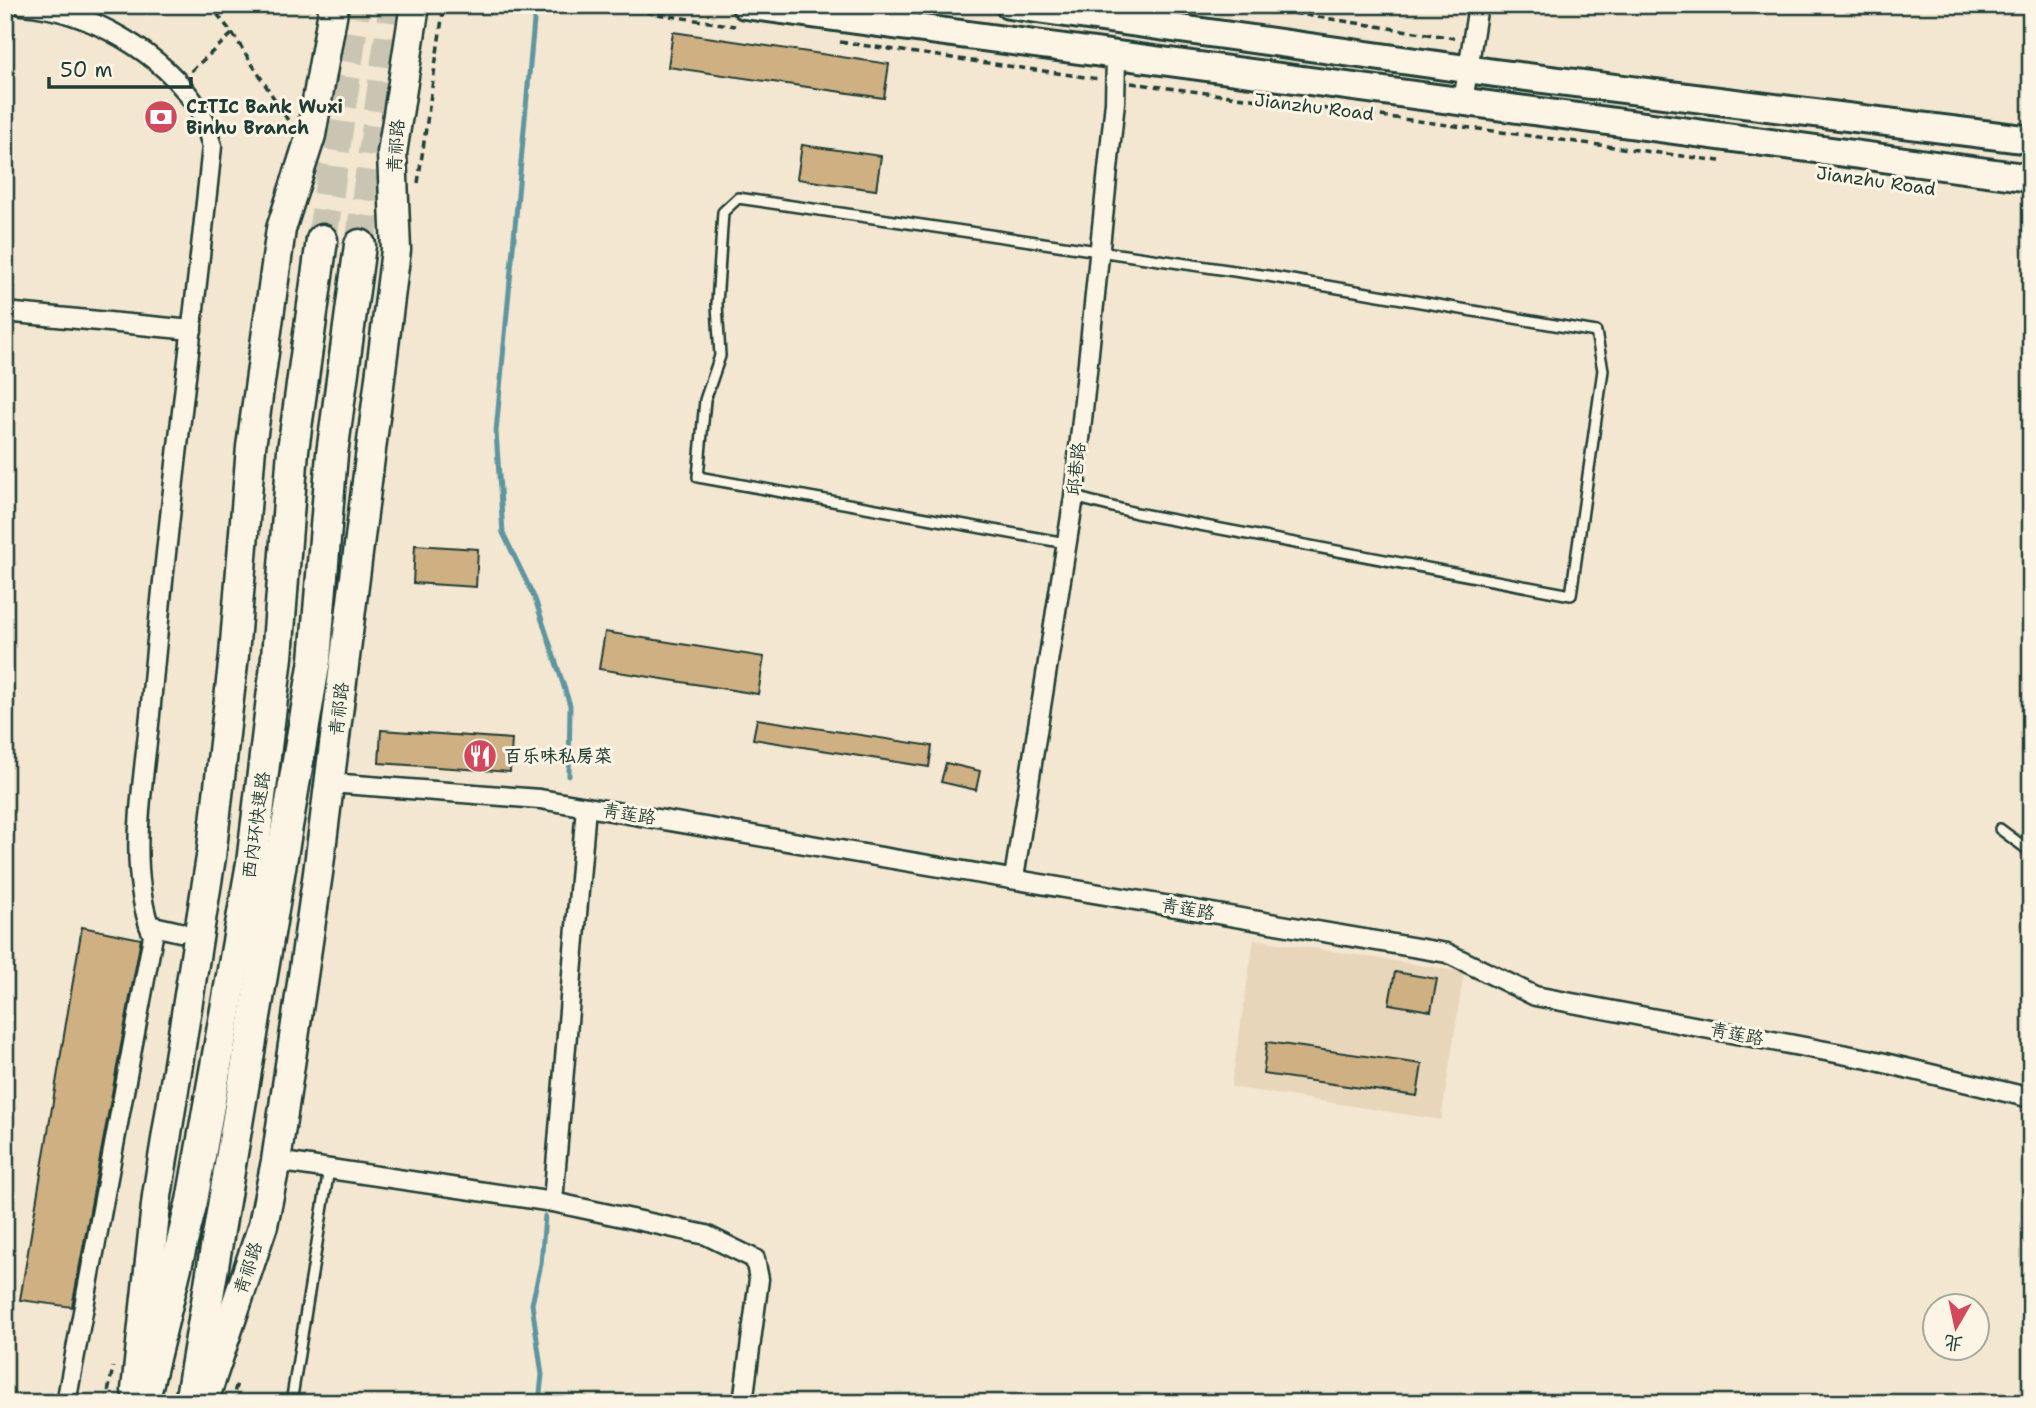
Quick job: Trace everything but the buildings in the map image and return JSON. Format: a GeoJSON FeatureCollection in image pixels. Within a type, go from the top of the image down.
{"type":"FeatureCollection","features":[{"type":"Feature","properties":{"kind":"highway","name":"西内环快速路"},"geometry":{"type":"LineString","coordinates":[[143,1403],[192,1201],[252,863],[277,657],[293,450],[321,240]]}},
{"type":"Feature","properties":{"kind":"highway","name":"西内环快速路"},"geometry":{"type":"LineString","coordinates":[[190,1403],[315,660],[332,454],[359,245]]}},
{"type":"Feature","properties":{"kind":"main road"},"geometry":{"type":"LineString","coordinates":[[134,1403],[157,1196],[211,857],[234,655],[251,447],[281,229],[311,135],[334,5]]}},
{"type":"Feature","properties":{"kind":"main road","name":"青祁路"},"geometry":{"type":"LineString","coordinates":[[204,1403],[263,1225],[276,1161],[330,783],[396,250],[392,153],[415,5]]}},
{"type":"Feature","properties":{"kind":"main road"},"geometry":{"type":"LineString","coordinates":[[1009,5],[1468,69],[2031,140]]}},
{"type":"Feature","properties":{"kind":"main road","name":"Jianzhu Road"},"geometry":{"type":"LineString","coordinates":[[746,17],[1116,69],[1464,102],[2031,178]]}},
{"type":"Feature","properties":{"kind":"street"},"geometry":{"type":"LineString","coordinates":[[22,5],[97,23],[155,59],[200,111],[212,146],[162,576],[139,846],[142,902],[153,936],[66,1403]]}},
{"type":"Feature","properties":{"kind":"street"},"geometry":{"type":"LineString","coordinates":[[1464,102],[1478,5]]}},
{"type":"Feature","properties":{"kind":"street","name":"邱巷路"},"geometry":{"type":"LineString","coordinates":[[1014,878],[1074,497],[1116,69]]}},
{"type":"Feature","properties":{"kind":"street"},"geometry":{"type":"LineString","coordinates":[[5,312],[192,330]]}},
{"type":"Feature","properties":{"kind":"street","name":"青莲路"},"geometry":{"type":"LineString","coordinates":[[330,783],[540,800],[586,807],[1447,953],[1535,996],[1868,1059],[2031,1098]]}},
{"type":"Feature","properties":{"kind":"street"},"geometry":{"type":"LineString","coordinates":[[553,1202],[586,807]]}},
{"type":"Feature","properties":{"kind":"street"},"geometry":{"type":"LineString","coordinates":[[149,925],[180,932]]}},
{"type":"Feature","properties":{"kind":"street"},"geometry":{"type":"LineString","coordinates":[[276,1161],[553,1202],[706,1235],[755,1259],[759,1279],[743,1403]]}},
{"type":"Feature","properties":{"kind":"lane"},"geometry":{"type":"LineString","coordinates":[[1066,543],[698,477],[705,400],[720,356],[717,304],[723,212],[738,198],[1268,276],[1595,332],[1603,370],[1571,595],[1136,513],[1074,497]]}},
{"type":"Feature","properties":{"kind":"lane"},"geometry":{"type":"LineString","coordinates":[[2000,829],[2031,852]]}},
{"type":"Feature","properties":{"kind":"lane"},"geometry":{"type":"LineString","coordinates":[[291,1403],[329,1169]]}},
{"type":"Feature","properties":{"kind":"path"},"geometry":{"type":"LineString","coordinates":[[210,5],[233,34],[289,122]]}},
{"type":"Feature","properties":{"kind":"path"},"geometry":{"type":"LineString","coordinates":[[599,5],[746,17]]}},
{"type":"Feature","properties":{"kind":"path"},"geometry":{"type":"LineString","coordinates":[[1187,6],[1292,13],[1473,43]]}},
{"type":"Feature","properties":{"kind":"path"},"geometry":{"type":"LineString","coordinates":[[177,85],[233,34]]}},
{"type":"Feature","properties":{"kind":"path","name":"Jianzhu Road"},"geometry":{"type":"LineString","coordinates":[[829,41],[1116,69],[1726,162]]}},
{"type":"Feature","properties":{"kind":"shaded area"},"geometry":{"type":"Polygon","coordinates":[[[1254,939],[1464,972],[1441,1120],[1231,1087],[1254,939]]]}},
{"type":"Feature","properties":{"kind":"waterway"},"geometry":{"type":"LineString","coordinates":[[534,21],[496,432],[503,533],[535,599],[570,705],[569,776]]}},
{"type":"Feature","properties":{"kind":"waterway"},"geometry":{"type":"LineString","coordinates":[[539,1403],[542,1375],[532,1304],[541,1264],[545,1216]]}},
{"type":"Feature","properties":{"kind":"tunnel"},"geometry":{"type":"LineString","coordinates":[[322,240],[356,5]]}},
{"type":"Feature","properties":{"kind":"tunnel"},"geometry":{"type":"LineString","coordinates":[[360,245],[394,5]]}},
{"type":"Feature","properties":{"kind":"place","name":"CITIC Bank Wuxi Binhu Branch"},"geometry":{"type":"Point","coordinates":[161,117]}},
{"type":"Feature","properties":{"kind":"place","name":"百乐味私房菜"},"geometry":{"type":"Point","coordinates":[480,756]}}]}
